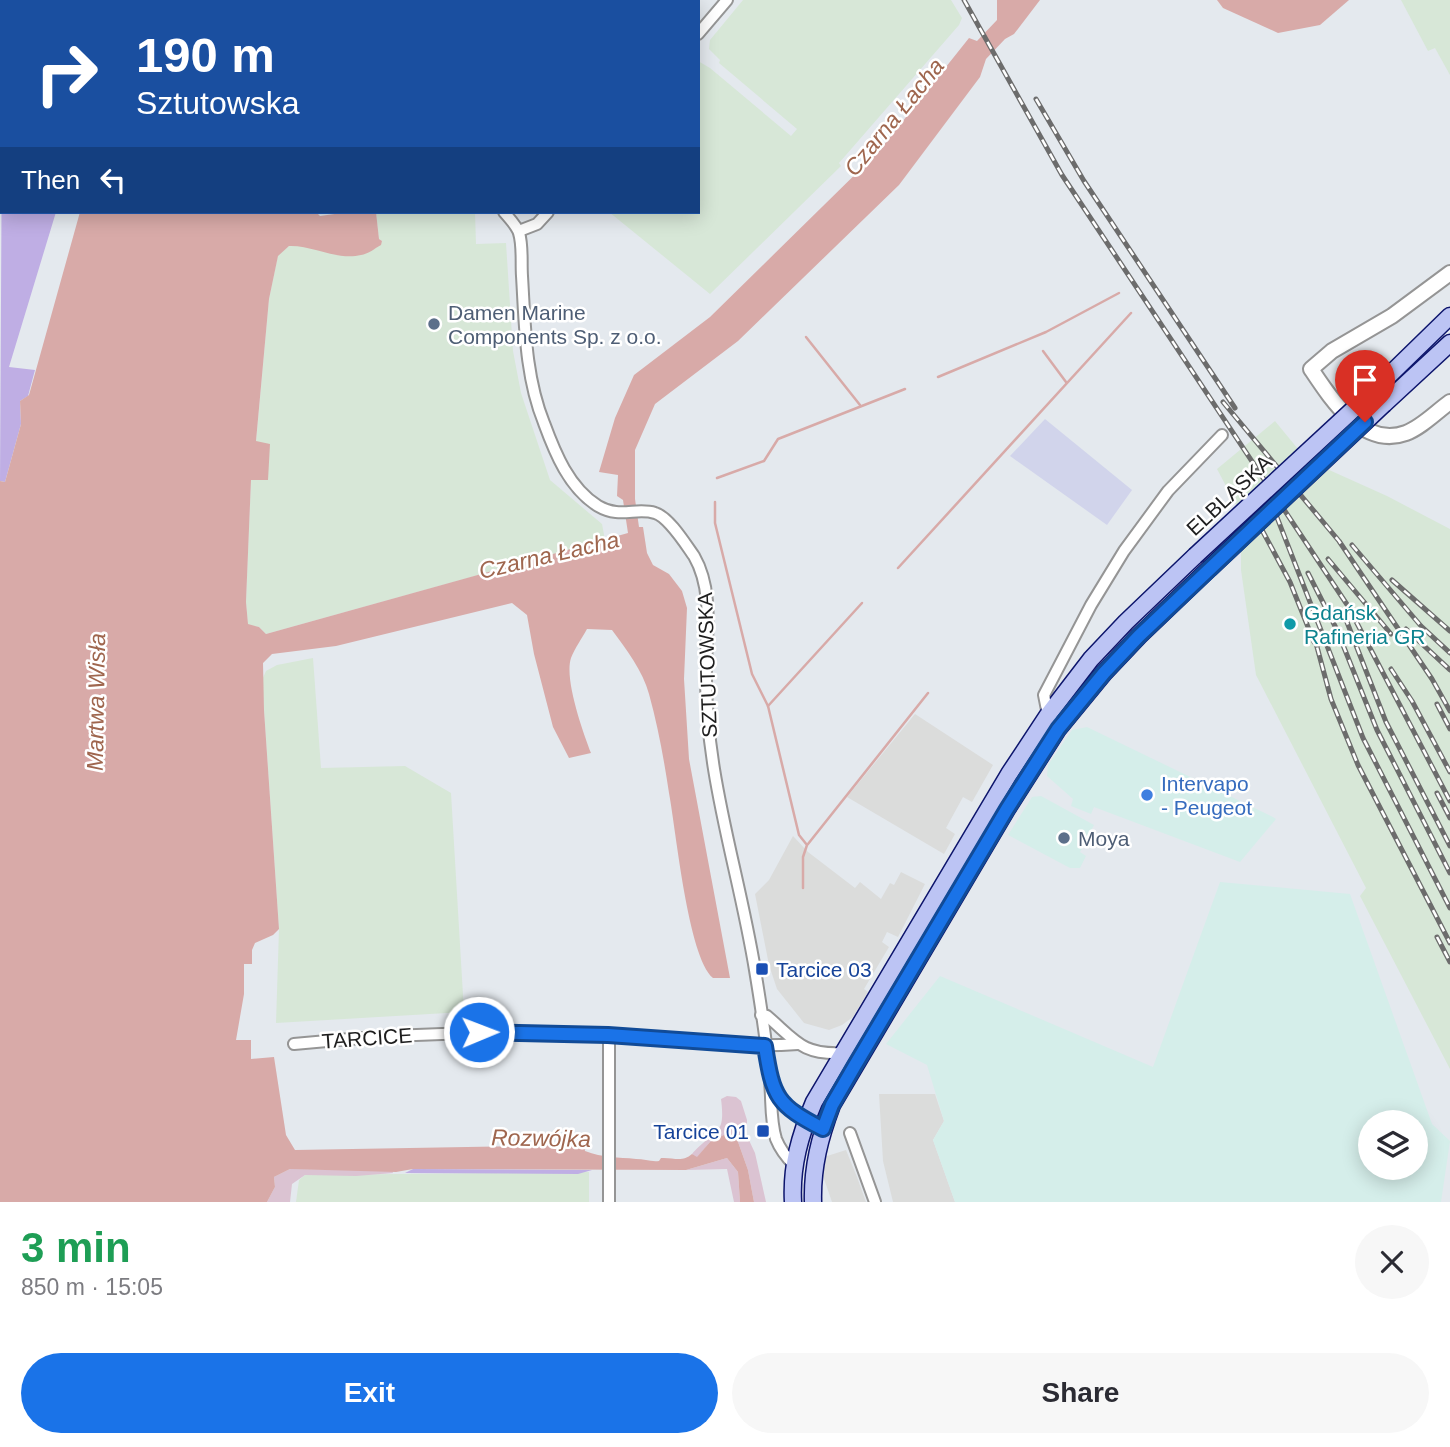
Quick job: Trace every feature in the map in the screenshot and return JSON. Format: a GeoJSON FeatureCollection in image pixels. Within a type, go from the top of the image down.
{"type":"FeatureCollection","features":[{"type":"Feature","properties":{"kind":"main road","name":"ELBLĄSKA"},"geometry":{"type":"LineString","coordinates":[[793,1202],[794,1165],[806,1120],[814,1102],[1009,774],[1048,715],[1100,650],[1195,556],[1450,316]]}},
{"type":"Feature","properties":{"kind":"main road","name":"ELBLĄSKA"},"geometry":{"type":"LineString","coordinates":[[813,1202],[814,1168],[832,1105],[1007,809],[1058,729],[1139,636],[1450,343]]}},
{"type":"Feature","properties":{"kind":"street"},"geometry":{"type":"LineString","coordinates":[[700,32],[727,0]]}},
{"type":"Feature","properties":{"kind":"street"},"geometry":{"type":"LineString","coordinates":[[506,214],[519,231],[537,224],[546,214]]}},
{"type":"Feature","properties":{"kind":"street","name":"SZTUTOWSKA"},"geometry":{"type":"LineString","coordinates":[[519,231],[528,364],[542,420],[558,458],[570,479],[584,495],[600,507],[618,513],[656,513],[675,530],[692,553],[703,577],[708,610],[706,709],[710,754],[752,949],[770,1080],[773,1129],[777,1143],[794,1165]]}},
{"type":"Feature","properties":{"kind":"street"},"geometry":{"type":"LineString","coordinates":[[1450,273],[1392,316],[1332,351],[1311,369],[1325,390],[1362,429],[1379,435],[1407,432],[1450,402]]}},
{"type":"Feature","properties":{"kind":"street","name":"ELBLĄSKA"},"geometry":{"type":"LineString","coordinates":[[1048,715],[1044,695],[1091,605],[1124,551],[1168,491],[1222,435]]}},
{"type":"Feature","properties":{"kind":"street"},"geometry":{"type":"LineString","coordinates":[[1048,715],[1058,729]]}},
{"type":"Feature","properties":{"kind":"street"},"geometry":{"type":"LineString","coordinates":[[761,1015],[768,1016],[809,1051],[843,1053]]}},
{"type":"Feature","properties":{"kind":"street","name":"TARCICE"},"geometry":{"type":"LineString","coordinates":[[294,1044],[436,1033],[518,1032],[765,1046],[798,1044]]}},
{"type":"Feature","properties":{"kind":"street"},"geometry":{"type":"LineString","coordinates":[[608,1035],[609,1202]]}},
{"type":"Feature","properties":{"kind":"street","name":"SZTUTOWSKA"},"geometry":{"type":"LineString","coordinates":[[770,1080],[779,1100],[790,1111],[823,1129]]}},
{"type":"Feature","properties":{"kind":"street"},"geometry":{"type":"LineString","coordinates":[[850,1133],[875,1202]]}},
{"type":"Feature","properties":{"kind":"shaded area"},"geometry":{"type":"Polygon","coordinates":[[[743,0],[951,0],[962,18],[959,25],[839,163],[841,166],[710,294],[611,214],[700,214],[700,62],[791,136],[797,129],[719,63],[720,60],[709,49],[710,40],[743,0]]]}},
{"type":"Feature","properties":{"kind":"shaded area"},"geometry":{"type":"Polygon","coordinates":[[[1401,0],[1450,0],[1450,75],[1435,48],[1428,51],[1401,0]]]}},
{"type":"Feature","properties":{"kind":"shaded area"},"geometry":{"type":"Polygon","coordinates":[[[1,214],[55,214],[9,367],[35,370],[28,396],[20,401],[21,424],[5,482],[0,481],[1,214]]]}},
{"type":"Feature","properties":{"kind":"shaded area","name":"Damen Marine Components Sp. z o.o."},"geometry":{"type":"Polygon","coordinates":[[[376,214],[475,214],[476,244],[506,243],[513,351],[521,393],[550,480],[602,524],[605,540],[266,634],[259,627],[248,625],[246,602],[251,479],[268,480],[256,442],[269,299],[278,255],[289,246],[304,245],[335,254],[375,248],[382,241],[379,239],[376,214]]]}},
{"type":"Feature","properties":{"kind":"shaded area"},"geometry":{"type":"Polygon","coordinates":[[[1045,419],[1132,490],[1107,525],[1010,456],[1045,419]]]}},
{"type":"Feature","properties":{"kind":"shaded area"},"geometry":{"type":"Polygon","coordinates":[[[1275,421],[1307,460],[1387,496],[1450,529],[1450,1069],[1360,896],[1366,888],[1256,675],[1241,570],[1241,523],[1244,520],[1217,469],[1275,421]]]}},
{"type":"Feature","properties":{"kind":"shaded area"},"geometry":{"type":"Polygon","coordinates":[[[313,658],[321,768],[405,766],[451,793],[464,1012],[276,1023],[279,929],[262,680],[266,671],[277,665],[313,658]]]}},
{"type":"Feature","properties":{"kind":"shaded area"},"geometry":{"type":"Polygon","coordinates":[[[915,714],[993,765],[972,802],[963,797],[946,828],[955,834],[944,854],[847,797],[915,714]]]}},
{"type":"Feature","properties":{"kind":"shaded area","name":"Intervapo - Peugeot"},"geometry":{"type":"Polygon","coordinates":[[[1087,727],[1276,819],[1240,862],[1094,807],[1091,814],[1071,806],[1073,799],[1047,776],[1048,765],[1072,730],[1087,727]]]}},
{"type":"Feature","properties":{"kind":"shaded area"},"geometry":{"type":"Polygon","coordinates":[[[1041,796],[1094,825],[1080,852],[1086,856],[1080,868],[1070,868],[1008,835],[1032,797],[1041,796]]]}},
{"type":"Feature","properties":{"kind":"shaded area"},"geometry":{"type":"Polygon","coordinates":[[[793,836],[808,852],[855,888],[860,882],[881,899],[890,883],[894,885],[901,872],[925,884],[898,937],[887,932],[882,942],[889,947],[864,989],[868,992],[853,1017],[829,1030],[804,1023],[777,989],[769,965],[755,894],[769,880],[793,836]]]}},
{"type":"Feature","properties":{"kind":"shaded area"},"geometry":{"type":"Polygon","coordinates":[[[1220,882],[1350,894],[1427,1110],[1358,1110],[1358,1180],[1428,1180],[1428,1113],[1432,1124],[1450,1141],[1441,1202],[955,1202],[933,1140],[944,1121],[927,1065],[886,1044],[940,976],[1153,1067],[1220,882]]]}},
{"type":"Feature","properties":{"kind":"shaded area"},"geometry":{"type":"Polygon","coordinates":[[[879,1094],[935,1094],[944,1121],[933,1140],[955,1202],[893,1202],[883,1161],[879,1094]]]}},
{"type":"Feature","properties":{"kind":"shaded area"},"geometry":{"type":"Polygon","coordinates":[[[727,1096],[741,1101],[747,1120],[747,1136],[755,1153],[766,1202],[754,1202],[748,1170],[737,1139],[710,1142],[697,1158],[692,1154],[721,1124],[721,1099],[727,1096]]]}},
{"type":"Feature","properties":{"kind":"shaded area"},"geometry":{"type":"Polygon","coordinates":[[[846,1150],[866,1202],[832,1202],[822,1173],[824,1157],[846,1150]]]}},
{"type":"Feature","properties":{"kind":"shaded area"},"geometry":{"type":"Polygon","coordinates":[[[727,1158],[738,1172],[740,1202],[734,1202],[727,1169],[686,1170],[727,1158]]]}},
{"type":"Feature","properties":{"kind":"shaded area"},"geometry":{"type":"Polygon","coordinates":[[[290,1169],[392,1170],[393,1173],[356,1176],[305,1175],[292,1184],[290,1202],[267,1202],[275,1187],[274,1177],[290,1169]]]}},
{"type":"Feature","properties":{"kind":"shaded area"},"geometry":{"type":"Polygon","coordinates":[[[413,1169],[592,1170],[578,1174],[405,1173],[413,1169]]]}},
{"type":"Feature","properties":{"kind":"shaded area"},"geometry":{"type":"Polygon","coordinates":[[[589,1172],[589,1202],[296,1202],[299,1180],[305,1175],[589,1172]]]}},
{"type":"Feature","properties":{"kind":"water","name":"Martwa Wisła"},"geometry":{"type":"Polygon","coordinates":[[[997,0],[1040,0],[1014,34],[1005,39],[986,59],[980,77],[899,185],[738,341],[655,404],[635,450],[635,499],[639,527],[643,527],[647,553],[653,565],[669,574],[682,591],[687,608],[684,679],[689,759],[730,978],[713,978],[704,966],[684,892],[667,781],[649,694],[638,669],[612,630],[587,629],[571,658],[572,692],[591,753],[569,758],[553,727],[527,615],[512,603],[336,646],[272,654],[263,663],[279,929],[273,935],[255,943],[252,964],[244,964],[244,994],[236,1040],[251,1040],[251,1059],[274,1057],[286,1135],[295,1150],[584,1145],[585,1151],[598,1155],[659,1161],[661,1158],[685,1158],[692,1154],[697,1157],[710,1142],[726,1134],[737,1139],[748,1170],[754,1202],[740,1202],[738,1172],[727,1158],[686,1170],[413,1169],[396,1172],[290,1169],[274,1177],[275,1187],[267,1202],[0,1202],[0,481],[5,482],[21,424],[20,401],[29,395],[79,214],[376,214],[381,245],[366,254],[343,256],[289,246],[278,256],[269,299],[256,441],[270,444],[268,480],[251,480],[246,602],[248,624],[259,627],[266,634],[628,533],[623,500],[617,496],[618,475],[599,472],[615,418],[634,375],[710,317],[879,151],[969,38],[977,41],[997,20],[997,0]]]}},
{"type":"Feature","properties":{"kind":"water"},"geometry":{"type":"Polygon","coordinates":[[[1217,0],[1349,0],[1320,25],[1278,33],[1223,8],[1217,0]]]}},
{"type":"Feature","properties":{"kind":"waterway"},"geometry":{"type":"LineString","coordinates":[[938,377],[1046,332],[1119,293]]}},
{"type":"Feature","properties":{"kind":"waterway"},"geometry":{"type":"LineString","coordinates":[[898,568],[1131,313]]}},
{"type":"Feature","properties":{"kind":"waterway"},"geometry":{"type":"LineString","coordinates":[[806,337],[860,405]]}},
{"type":"Feature","properties":{"kind":"waterway"},"geometry":{"type":"LineString","coordinates":[[1043,351],[1066,382]]}},
{"type":"Feature","properties":{"kind":"waterway"},"geometry":{"type":"LineString","coordinates":[[717,478],[764,461],[778,439],[905,389]]}},
{"type":"Feature","properties":{"kind":"waterway"},"geometry":{"type":"LineString","coordinates":[[715,502],[715,523],[752,674],[768,706],[799,835],[807,845],[803,857],[803,888]]}},
{"type":"Feature","properties":{"kind":"waterway"},"geometry":{"type":"LineString","coordinates":[[768,706],[862,603]]}},
{"type":"Feature","properties":{"kind":"waterway"},"geometry":{"type":"LineString","coordinates":[[808,844],[928,693]]}},
{"type":"Feature","properties":{"kind":"railway"},"geometry":{"type":"LineString","coordinates":[[964,0],[1062,175],[1348,606],[1450,801]]}},
{"type":"Feature","properties":{"kind":"railway"},"geometry":{"type":"LineString","coordinates":[[1036,99],[1084,181],[1235,408]]}},
{"type":"Feature","properties":{"kind":"railway"},"geometry":{"type":"LineString","coordinates":[[1223,402],[1339,541],[1432,679],[1450,711]]}},
{"type":"Feature","properties":{"kind":"railway"},"geometry":{"type":"LineString","coordinates":[[1271,502],[1363,738],[1450,908]]}},
{"type":"Feature","properties":{"kind":"railway"},"geometry":{"type":"LineString","coordinates":[[1262,530],[1290,582],[1314,642]]}},
{"type":"Feature","properties":{"kind":"railway"},"geometry":{"type":"LineString","coordinates":[[1352,545],[1421,626],[1450,653]]}},
{"type":"Feature","properties":{"kind":"railway"},"geometry":{"type":"LineString","coordinates":[[1328,559],[1391,634]]}},
{"type":"Feature","properties":{"kind":"railway"},"geometry":{"type":"LineString","coordinates":[[1308,573],[1337,630],[1377,730],[1450,873]]}},
{"type":"Feature","properties":{"kind":"railway"},"geometry":{"type":"LineString","coordinates":[[1392,580],[1450,631]]}},
{"type":"Feature","properties":{"kind":"railway"},"geometry":{"type":"LineString","coordinates":[[1345,617],[1386,722],[1450,846]]}},
{"type":"Feature","properties":{"kind":"railway"},"geometry":{"type":"LineString","coordinates":[[1406,629],[1450,670]]}},
{"type":"Feature","properties":{"kind":"railway"},"geometry":{"type":"LineString","coordinates":[[1313,632],[1331,699],[1358,765],[1450,943]]}},
{"type":"Feature","properties":{"kind":"railway"},"geometry":{"type":"LineString","coordinates":[[1391,669],[1412,701],[1450,772]]}},
{"type":"Feature","properties":{"kind":"railway"},"geometry":{"type":"LineString","coordinates":[[1437,704],[1450,729]]}},
{"type":"Feature","properties":{"kind":"railway"},"geometry":{"type":"LineString","coordinates":[[1437,793],[1450,818]]}},
{"type":"Feature","properties":{"kind":"railway"},"geometry":{"type":"LineString","coordinates":[[1437,937],[1450,962]]}},
{"type":"Feature","properties":{"kind":"place","name":"Damen Marine Components Sp. z o.o."},"geometry":{"type":"Point","coordinates":[434,324]}},
{"type":"Feature","properties":{"kind":"place","name":"Gdańsk Rafineria GR"},"geometry":{"type":"Point","coordinates":[1290,624]}},
{"type":"Feature","properties":{"kind":"place","name":"Intervapo - Peugeot"},"geometry":{"type":"Point","coordinates":[1147,795]}},
{"type":"Feature","properties":{"kind":"place","name":"Moya"},"geometry":{"type":"Point","coordinates":[1064,838]}},
{"type":"Feature","properties":{"kind":"place","name":"Tarcice 03"},"geometry":{"type":"Point","coordinates":[762,969]}},
{"type":"Feature","properties":{"kind":"place","name":"Tarcice 01"},"geometry":{"type":"Point","coordinates":[763,1131]}},
{"type":"Feature","properties":{"kind":"route"},"geometry":{"type":"LineString","coordinates":[[479,1032],[608,1035],[765,1046],[770,1080],[779,1100],[790,1111],[823,1129],[832,1105],[854,1067],[1007,809],[1058,729],[1139,636],[1365,422]]}},
{"type":"Feature","properties":{"kind":"water label","name":"Czarna Łacha"},"geometry":{"type":"Point","coordinates":[894,117]}},
{"type":"Feature","properties":{"kind":"water label","name":"Czarna Łacha"},"geometry":{"type":"Point","coordinates":[549,555]}},
{"type":"Feature","properties":{"kind":"water label","name":"Rozwójka"},"geometry":{"type":"Point","coordinates":[541,1138]}}]}
